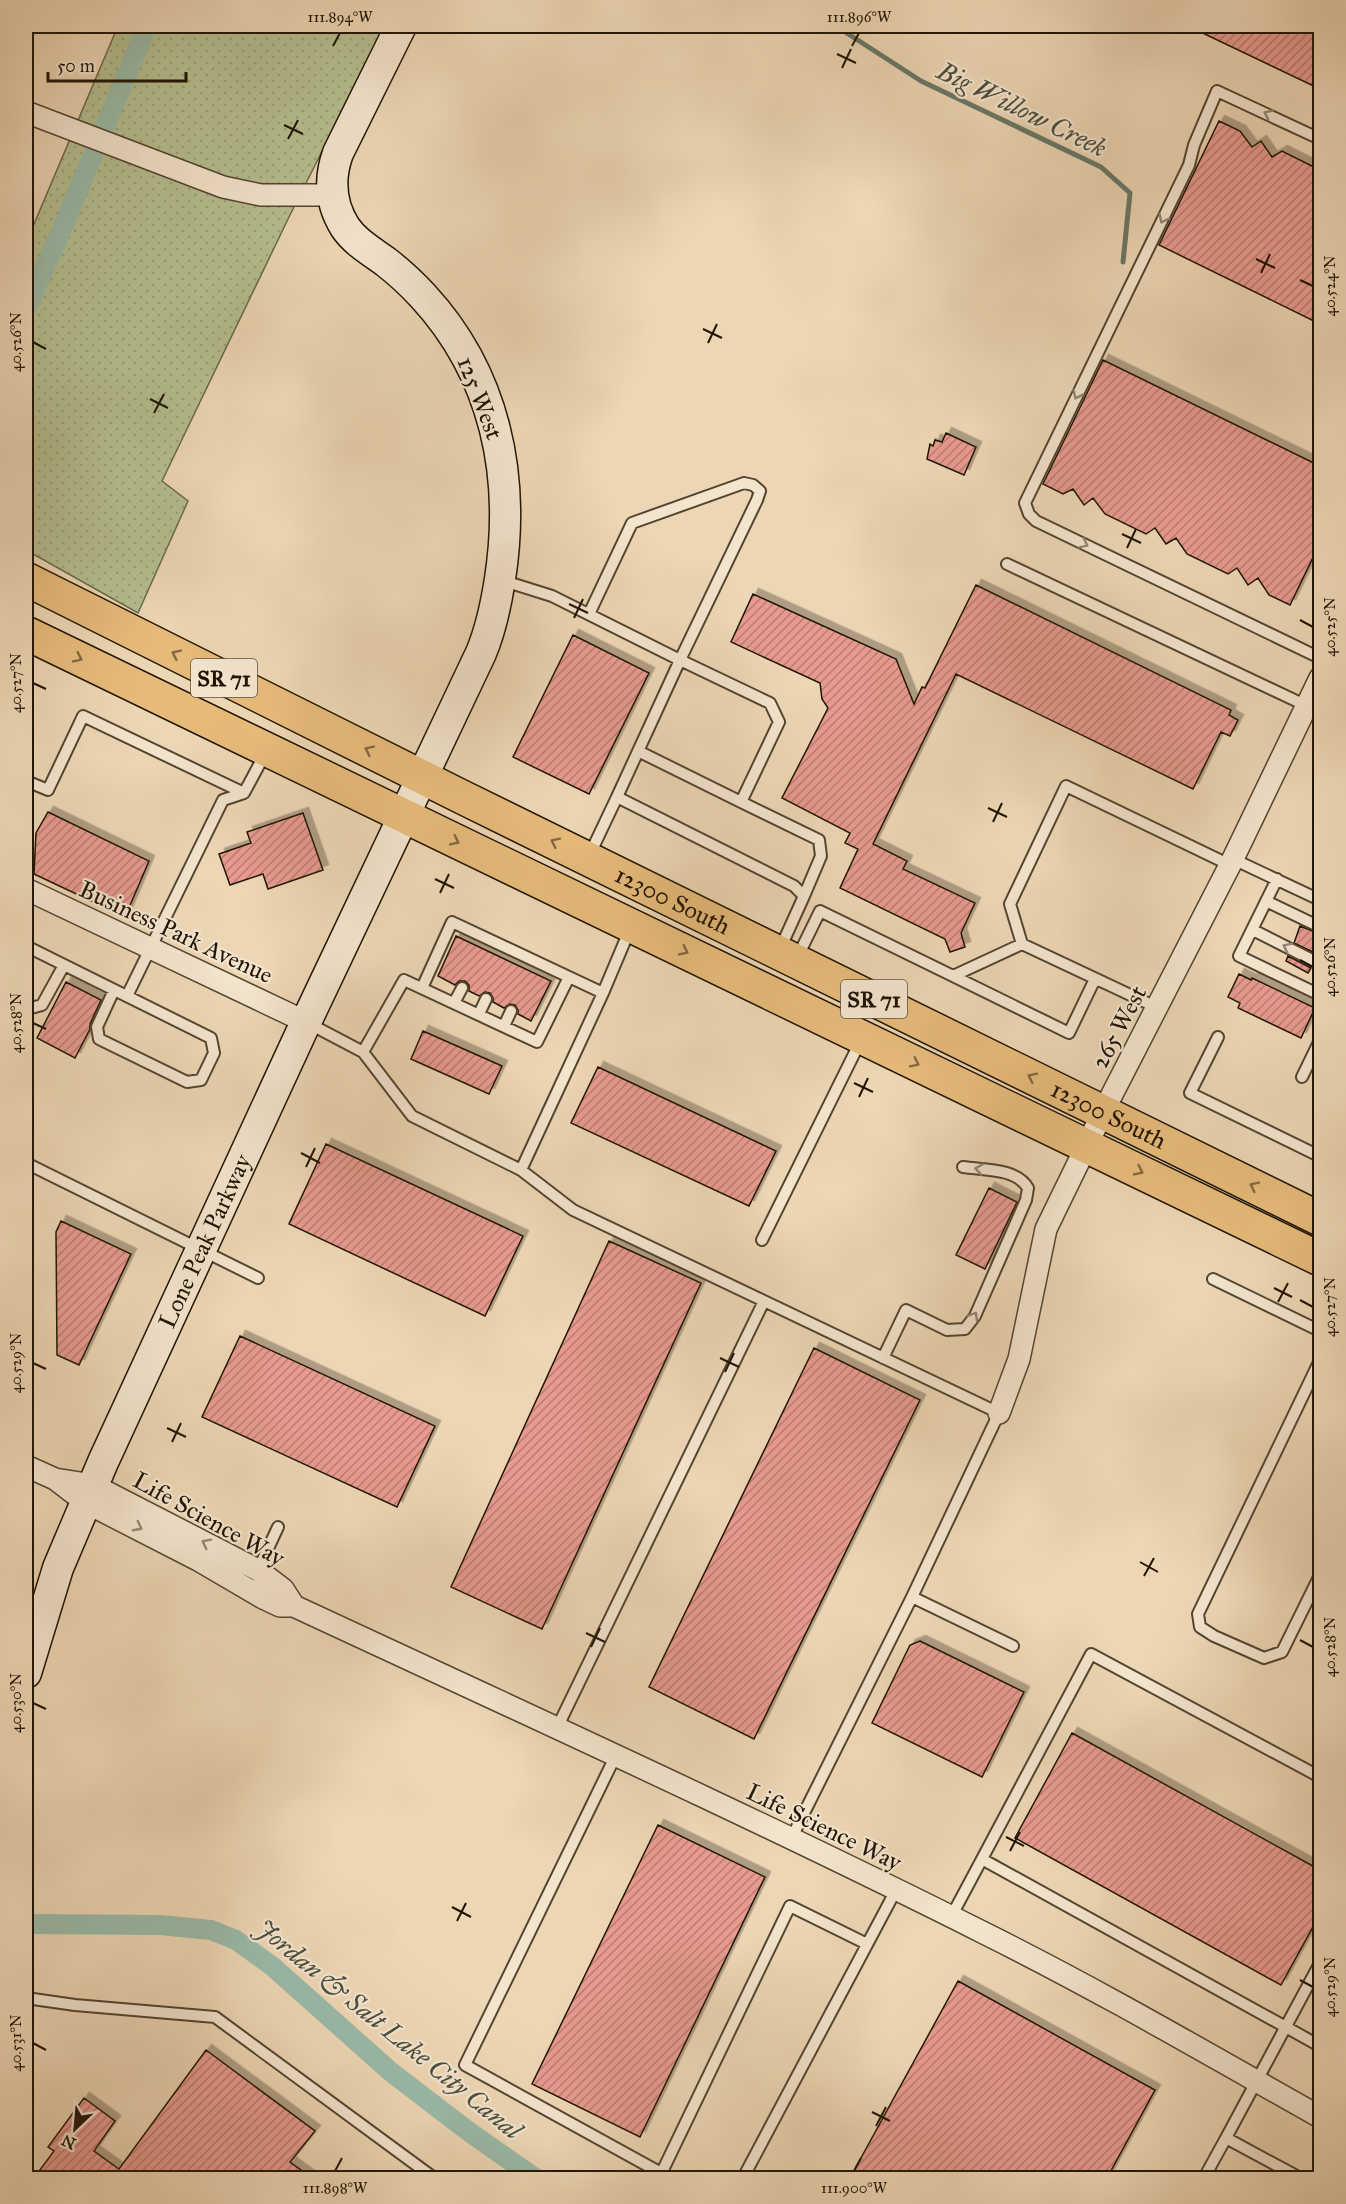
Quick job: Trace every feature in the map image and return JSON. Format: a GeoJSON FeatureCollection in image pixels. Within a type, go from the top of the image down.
{"type":"FeatureCollection","features":[{"type":"Feature","properties":{"kind":"main road","name":"125 West"},"geometry":{"type":"LineString","coordinates":[[401,26],[338,153],[332,178],[333,195],[338,216],[355,240],[397,271],[423,296],[455,337],[479,382],[496,430],[506,482],[506,532],[495,615],[484,647],[402,816]]}},
{"type":"Feature","properties":{"kind":"main road","name":"12300 South"},"geometry":{"type":"LineString","coordinates":[[26,579],[588,859],[1103,1112],[1317,1214]]}},
{"type":"Feature","properties":{"kind":"main road","name":"12300 South"},"geometry":{"type":"LineString","coordinates":[[26,633],[1320,1259]]}},
{"type":"Feature","properties":{"kind":"main road","name":"Lone Peak Parkway"},"geometry":{"type":"LineString","coordinates":[[26,1673],[58,1568],[89,1493],[402,816]]}},
{"type":"Feature","properties":{"kind":"street"},"geometry":{"type":"LineString","coordinates":[[26,112],[233,189],[280,196],[333,195]]}},
{"type":"Feature","properties":{"kind":"street","name":"265 West"},"geometry":{"type":"LineString","coordinates":[[999,1413],[1019,1359],[1046,1229],[1231,862],[1320,678]]}},
{"type":"Feature","properties":{"kind":"street","name":"Business Park Avenue"},"geometry":{"type":"LineString","coordinates":[[26,889],[306,1022]]}},
{"type":"Feature","properties":{"kind":"street"},"geometry":{"type":"LineString","coordinates":[[26,1466],[89,1493]]}},
{"type":"Feature","properties":{"kind":"street","name":"Life Science Way"},"geometry":{"type":"LineString","coordinates":[[89,1493],[258,1570],[283,1589],[294,1606]]}},
{"type":"Feature","properties":{"kind":"street","name":"Life Science Way"},"geometry":{"type":"LineString","coordinates":[[89,1493],[263,1598],[280,1606],[294,1606],[616,1755],[951,1917],[1085,1986],[1320,2117]]}},
{"type":"Feature","properties":{"kind":"lane"},"geometry":{"type":"LineString","coordinates":[[1320,139],[1217,91],[1198,135],[1189,165],[1025,503],[1029,514],[1036,521],[1320,658]]}},
{"type":"Feature","properties":{"kind":"lane"},"geometry":{"type":"LineString","coordinates":[[588,859],[680,660],[758,500],[760,491],[753,485],[744,483],[632,523],[589,614]]}},
{"type":"Feature","properties":{"kind":"lane"},"geometry":{"type":"LineString","coordinates":[[1007,564],[1307,706]]}},
{"type":"Feature","properties":{"kind":"lane"},"geometry":{"type":"LineString","coordinates":[[500,579],[552,596],[770,703],[779,722],[741,802]]}},
{"type":"Feature","properties":{"kind":"lane"},"geometry":{"type":"LineString","coordinates":[[26,784],[31,783],[48,790],[83,716],[244,793]]}},
{"type":"Feature","properties":{"kind":"lane"},"geometry":{"type":"LineString","coordinates":[[127,996],[223,800],[244,793],[267,749]]}},
{"type":"Feature","properties":{"kind":"lane"},"geometry":{"type":"LineString","coordinates":[[638,751],[819,840],[821,856],[804,896],[787,956]]}},
{"type":"Feature","properties":{"kind":"lane"},"geometry":{"type":"LineString","coordinates":[[1158,1008],[1022,944],[1010,904],[1066,786],[1320,900]]}},
{"type":"Feature","properties":{"kind":"lane"},"geometry":{"type":"LineString","coordinates":[[617,797],[794,886],[804,896]]}},
{"type":"Feature","properties":{"kind":"lane"},"geometry":{"type":"LineString","coordinates":[[1277,879],[1239,956],[1320,995]]}},
{"type":"Feature","properties":{"kind":"lane"},"geometry":{"type":"LineString","coordinates":[[1266,901],[1320,927]]}},
{"type":"Feature","properties":{"kind":"lane"},"geometry":{"type":"LineString","coordinates":[[787,956],[820,911],[1069,1033],[1095,979]]}},
{"type":"Feature","properties":{"kind":"lane"},"geometry":{"type":"LineString","coordinates":[[422,988],[452,922],[483,943],[532,966],[569,977],[603,993]]}},
{"type":"Feature","properties":{"kind":"lane"},"geometry":{"type":"LineString","coordinates":[[521,1170],[603,993],[631,926]]}},
{"type":"Feature","properties":{"kind":"lane"},"geometry":{"type":"LineString","coordinates":[[1253,930],[1320,964]]}},
{"type":"Feature","properties":{"kind":"lane"},"geometry":{"type":"LineString","coordinates":[[953,976],[1022,944]]}},
{"type":"Feature","properties":{"kind":"lane"},"geometry":{"type":"LineString","coordinates":[[26,946],[211,1038],[214,1053],[201,1080],[187,1082],[99,1039],[97,1027],[114,990]]}},
{"type":"Feature","properties":{"kind":"lane"},"geometry":{"type":"LineString","coordinates":[[26,1005],[31,1008],[42,1005],[64,965]]}},
{"type":"Feature","properties":{"kind":"lane"},"geometry":{"type":"LineString","coordinates":[[363,1052],[404,980],[537,1042],[569,977]]}},
{"type":"Feature","properties":{"kind":"lane"},"geometry":{"type":"LineString","coordinates":[[454,1003],[462,987]]}},
{"type":"Feature","properties":{"kind":"lane"},"geometry":{"type":"LineString","coordinates":[[479,1014],[486,999]]}},
{"type":"Feature","properties":{"kind":"lane"},"geometry":{"type":"LineString","coordinates":[[504,1026],[511,1011]]}},
{"type":"Feature","properties":{"kind":"lane"},"geometry":{"type":"LineString","coordinates":[[306,1022],[363,1052],[412,1116],[521,1170],[573,1210],[999,1413],[912,1598],[791,1839]]}},
{"type":"Feature","properties":{"kind":"lane"},"geometry":{"type":"LineString","coordinates":[[762,1240],[862,1037]]}},
{"type":"Feature","properties":{"kind":"lane"},"geometry":{"type":"LineString","coordinates":[[1218,1037],[1190,1093],[1315,1154]]}},
{"type":"Feature","properties":{"kind":"lane"},"geometry":{"type":"LineString","coordinates":[[1302,1077],[1320,1040]]}},
{"type":"Feature","properties":{"kind":"lane"},"geometry":{"type":"LineString","coordinates":[[26,1163],[258,1278]]}},
{"type":"Feature","properties":{"kind":"lane"},"geometry":{"type":"LineString","coordinates":[[883,1358],[906,1310],[947,1329],[966,1329],[975,1316],[1026,1200],[1028,1188],[1023,1180],[1014,1175],[963,1167]]}},
{"type":"Feature","properties":{"kind":"lane"},"geometry":{"type":"LineString","coordinates":[[1213,1279],[1320,1331]]}},
{"type":"Feature","properties":{"kind":"lane"},"geometry":{"type":"LineString","coordinates":[[26,1293],[26,1360]]}},
{"type":"Feature","properties":{"kind":"lane"},"geometry":{"type":"LineString","coordinates":[[557,1728],[764,1301]]}},
{"type":"Feature","properties":{"kind":"lane"},"geometry":{"type":"LineString","coordinates":[[1320,1360],[1198,1614],[1200,1627],[1214,1636],[1264,1658],[1282,1652],[1320,1575]]}},
{"type":"Feature","properties":{"kind":"lane"},"geometry":{"type":"LineString","coordinates":[[258,1570],[278,1527]]}},
{"type":"Feature","properties":{"kind":"lane"},"geometry":{"type":"LineString","coordinates":[[912,1598],[1013,1646]]}},
{"type":"Feature","properties":{"kind":"lane"},"geometry":{"type":"LineString","coordinates":[[951,1917],[1091,1654],[1320,1777]]}},
{"type":"Feature","properties":{"kind":"lane"},"geometry":{"type":"LineString","coordinates":[[616,1755],[465,2065],[665,2176],[790,1906],[867,1944]]}},
{"type":"Feature","properties":{"kind":"lane"},"geometry":{"type":"LineString","coordinates":[[982,1859],[1320,2046]]}},
{"type":"Feature","properties":{"kind":"lane"},"geometry":{"type":"LineString","coordinates":[[744,2178],[896,1890]]}},
{"type":"Feature","properties":{"kind":"lane"},"geometry":{"type":"LineString","coordinates":[[1204,2178],[1320,1963]]}},
{"type":"Feature","properties":{"kind":"lane"},"geometry":{"type":"LineString","coordinates":[[26,1998],[75,2005],[215,2017],[434,2178]]}},
{"type":"Feature","properties":{"kind":"lane"},"geometry":{"type":"LineString","coordinates":[[1226,2138],[1300,2178]]}},
{"type":"Feature","properties":{"kind":"green space"},"geometry":{"type":"Polygon","coordinates":[[[118,26],[385,26],[289,217],[162,481],[188,501],[138,613],[26,550],[26,243],[118,26]]]}},
{"type":"Feature","properties":{"kind":"building"},"geometry":{"type":"Polygon","coordinates":[[[1188,26],[1320,26],[1320,89],[1188,26]]]}},
{"type":"Feature","properties":{"kind":"building"},"geometry":{"type":"Polygon","coordinates":[[[1219,121],[1240,131],[1252,147],[1261,141],[1272,157],[1282,151],[1320,170],[1320,324],[1159,245],[1219,121]]]}},
{"type":"Feature","properties":{"kind":"building"},"geometry":{"type":"Polygon","coordinates":[[[1103,360],[1320,466],[1320,543],[1290,605],[1269,595],[1258,578],[1248,585],[1237,568],[1228,574],[1187,554],[1176,538],[1166,544],[1155,528],[1146,534],[1105,514],[1093,498],[1084,505],[1073,489],[1063,494],[1043,484],[1103,360]]]}},
{"type":"Feature","properties":{"kind":"building"},"geometry":{"type":"Polygon","coordinates":[[[946,433],[976,447],[964,475],[927,459],[930,444],[933,446],[935,440],[942,442],[946,433]]]}},
{"type":"Feature","properties":{"kind":"building"},"geometry":{"type":"Polygon","coordinates":[[[976,585],[1231,710],[1229,715],[1238,720],[1230,736],[1221,732],[1193,789],[956,674],[873,844],[907,861],[903,869],[975,903],[961,933],[965,947],[950,952],[945,939],[840,888],[858,849],[845,843],[850,833],[782,798],[828,708],[822,699],[820,683],[731,642],[753,594],[896,659],[914,704],[922,687],[925,688],[976,585]]]}},
{"type":"Feature","properties":{"kind":"building"},"geometry":{"type":"Polygon","coordinates":[[[573,635],[649,673],[589,794],[513,757],[573,635]]]}},
{"type":"Feature","properties":{"kind":"building"},"geometry":{"type":"Polygon","coordinates":[[[48,812],[149,861],[125,917],[34,874],[36,833],[48,812]]]}},
{"type":"Feature","properties":{"kind":"building"},"geometry":{"type":"Polygon","coordinates":[[[303,813],[323,870],[268,889],[263,874],[230,885],[219,854],[251,843],[247,832],[303,813]]]}},
{"type":"Feature","properties":{"kind":"building"},"geometry":{"type":"Polygon","coordinates":[[[1300,926],[1320,934],[1320,948],[1317,954],[1294,943],[1300,926]]]}},
{"type":"Feature","properties":{"kind":"building"},"geometry":{"type":"Polygon","coordinates":[[[456,936],[551,981],[531,1021],[518,1014],[515,1005],[510,1004],[504,1008],[493,1002],[490,993],[485,992],[479,996],[469,991],[469,985],[465,981],[459,981],[455,985],[438,976],[456,936]]]}},
{"type":"Feature","properties":{"kind":"building"},"geometry":{"type":"Polygon","coordinates":[[[1288,956],[1311,968],[1308,973],[1286,961],[1288,956]]]}},
{"type":"Feature","properties":{"kind":"building"},"geometry":{"type":"Polygon","coordinates":[[[1239,974],[1315,1008],[1301,1038],[1238,1008],[1240,1003],[1228,997],[1239,974]]]}},
{"type":"Feature","properties":{"kind":"building"},"geometry":{"type":"Polygon","coordinates":[[[66,982],[101,1000],[90,1029],[75,1058],[37,1038],[66,982]]]}},
{"type":"Feature","properties":{"kind":"building"},"geometry":{"type":"Polygon","coordinates":[[[423,1031],[502,1066],[489,1094],[411,1059],[423,1031]]]}},
{"type":"Feature","properties":{"kind":"building"},"geometry":{"type":"Polygon","coordinates":[[[598,1067],[776,1151],[749,1206],[571,1123],[598,1067]]]}},
{"type":"Feature","properties":{"kind":"building"},"geometry":{"type":"Polygon","coordinates":[[[326,1144],[523,1236],[485,1316],[289,1224],[326,1144]]]}},
{"type":"Feature","properties":{"kind":"building"},"geometry":{"type":"Polygon","coordinates":[[[989,1188],[1017,1202],[985,1269],[956,1255],[989,1188]]]}},
{"type":"Feature","properties":{"kind":"building"},"geometry":{"type":"Polygon","coordinates":[[[61,1221],[131,1254],[79,1365],[57,1355],[56,1232],[61,1221]]]}},
{"type":"Feature","properties":{"kind":"building"},"geometry":{"type":"Polygon","coordinates":[[[609,1241],[701,1283],[542,1629],[451,1587],[609,1241]]]}},
{"type":"Feature","properties":{"kind":"building"},"geometry":{"type":"Polygon","coordinates":[[[240,1336],[435,1426],[397,1507],[202,1417],[240,1336]]]}},
{"type":"Feature","properties":{"kind":"building"},"geometry":{"type":"Polygon","coordinates":[[[814,1348],[920,1400],[754,1739],[649,1687],[814,1348]]]}},
{"type":"Feature","properties":{"kind":"building"},"geometry":{"type":"Polygon","coordinates":[[[920,1641],[1024,1692],[982,1777],[872,1723],[910,1645],[920,1641]]]}},
{"type":"Feature","properties":{"kind":"building"},"geometry":{"type":"Polygon","coordinates":[[[1072,1733],[1320,1870],[1320,1914],[1281,1985],[1015,1838],[1072,1733]]]}},
{"type":"Feature","properties":{"kind":"building"},"geometry":{"type":"Polygon","coordinates":[[[658,1825],[765,1877],[640,2137],[532,2084],[658,1825]]]}},
{"type":"Feature","properties":{"kind":"building"},"geometry":{"type":"Polygon","coordinates":[[[958,1981],[1155,2090],[1107,2178],[850,2178],[958,1981]]]}},
{"type":"Feature","properties":{"kind":"building"},"geometry":{"type":"Polygon","coordinates":[[[206,2050],[315,2131],[290,2162],[312,2178],[34,2178],[54,2151],[48,2147],[84,2098],[115,2121],[94,2151],[119,2169],[206,2050]]]}},
{"type":"Feature","properties":{"kind":"waterway","name":"Jordan & Salt Lake City Canal"},"geometry":{"type":"LineString","coordinates":[[26,309],[147,26]]}},
{"type":"Feature","properties":{"kind":"waterway","name":"Big Willow Creek"},"geometry":{"type":"LineString","coordinates":[[836,26],[921,81],[1101,167],[1130,193],[1123,262]]}},
{"type":"Feature","properties":{"kind":"waterway","name":"Jordan & Salt Lake City Canal"},"geometry":{"type":"LineString","coordinates":[[26,1924],[160,1925],[211,1930],[236,1940],[272,1966],[391,2072],[468,2131],[535,2178]]}}]}
